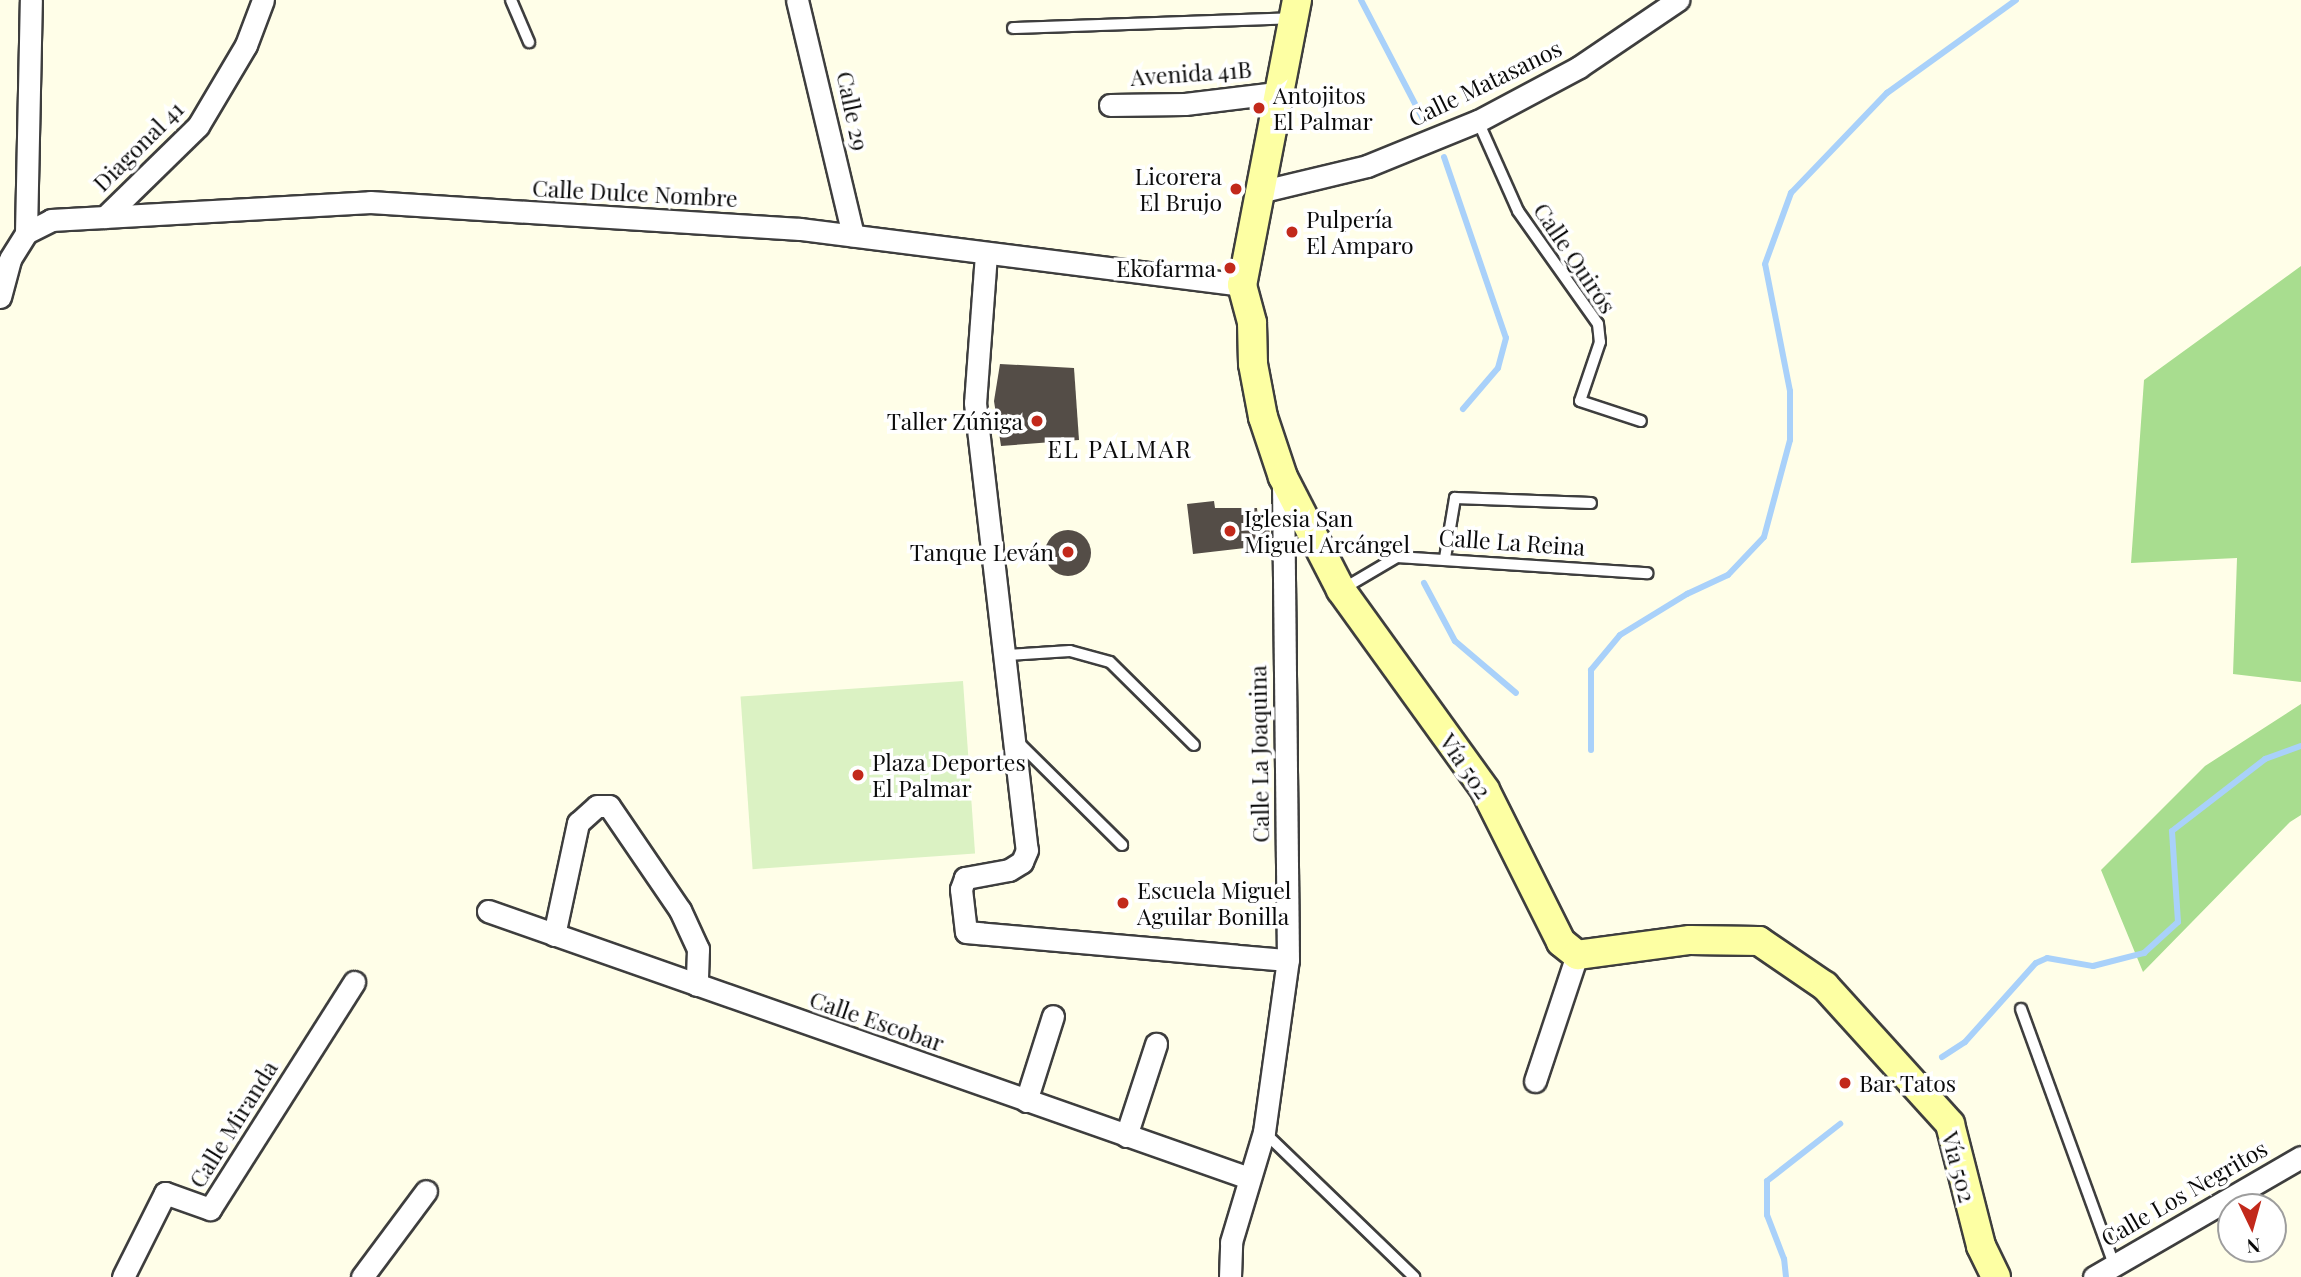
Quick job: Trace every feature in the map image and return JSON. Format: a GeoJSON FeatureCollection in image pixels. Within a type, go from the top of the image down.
{"type":"FeatureCollection","features":[{"type":"Feature","properties":{"kind":"street"},"geometry":{"type":"LineString","coordinates":[[0,297],[10,259],[26,233],[31,0]]}},
{"type":"Feature","properties":{"kind":"street","name":"Diagonal 41"},"geometry":{"type":"LineString","coordinates":[[105,216],[198,126],[246,45],[263,0]]}},
{"type":"Feature","properties":{"kind":"street","name":"Calle 29"},"geometry":{"type":"LineString","coordinates":[[797,0],[853,235]]}},
{"type":"Feature","properties":{"kind":"street","name":"Calle Matasanos"},"geometry":{"type":"LineString","coordinates":[[1259,192],[1367,166],[1478,121],[1579,67],[1678,0]]}},
{"type":"Feature","properties":{"kind":"street","name":"Vía 502"},"geometry":{"type":"LineString","coordinates":[[1295,9],[1276,93],[1242,285],[1252,323],[1253,365],[1263,417],[1283,477],[1341,590],[1485,790],[1561,942],[1577,955],[1690,940],[1759,941],[1825,986],[1950,1124],[1981,1246],[1996,1277]]}},
{"type":"Feature","properties":{"kind":"street","name":"Avenida 41B"},"geometry":{"type":"LineString","coordinates":[[1111,106],[1185,104],[1276,93]]}},
{"type":"Feature","properties":{"kind":"street","name":"Calle Dulce Nombre"},"geometry":{"type":"LineString","coordinates":[[26,233],[51,220],[370,202],[853,235],[1242,285]]}},
{"type":"Feature","properties":{"kind":"street"},"geometry":{"type":"LineString","coordinates":[[986,254],[975,403],[1008,655],[1027,850],[1022,862],[1009,870],[965,878],[961,889],[966,932],[1288,960]]}},
{"type":"Feature","properties":{"kind":"street","name":"Calle La Joaquina"},"geometry":{"type":"LineString","coordinates":[[1230,1277],[1231,1242],[1264,1132],[1288,960],[1283,477]]}},
{"type":"Feature","properties":{"kind":"street"},"geometry":{"type":"LineString","coordinates":[[554,934],[578,823],[597,806],[609,806],[680,911],[698,949],[696,985]]}},
{"type":"Feature","properties":{"kind":"street","name":"Calle Escobar"},"geometry":{"type":"LineString","coordinates":[[488,911],[1249,1178]]}},
{"type":"Feature","properties":{"kind":"street"},"geometry":{"type":"LineString","coordinates":[[1535,1081],[1577,955]]}},
{"type":"Feature","properties":{"kind":"street","name":"Calle Miranda"},"geometry":{"type":"LineString","coordinates":[[123,1277],[165,1193],[210,1209],[354,982]]}},
{"type":"Feature","properties":{"kind":"street"},"geometry":{"type":"LineString","coordinates":[[1026,1101],[1053,1016]]}},
{"type":"Feature","properties":{"kind":"street"},"geometry":{"type":"LineString","coordinates":[[1126,1136],[1156,1044]]}},
{"type":"Feature","properties":{"kind":"street","name":"Calle Los Negritos"},"geometry":{"type":"LineString","coordinates":[[2094,1277],[2113,1262],[2301,1157]]}},
{"type":"Feature","properties":{"kind":"street"},"geometry":{"type":"LineString","coordinates":[[362,1277],[426,1191]]}},
{"type":"Feature","properties":{"kind":"lane"},"geometry":{"type":"LineString","coordinates":[[511,0],[529,42]]}},
{"type":"Feature","properties":{"kind":"lane"},"geometry":{"type":"LineString","coordinates":[[1013,28],[1295,9]]}},
{"type":"Feature","properties":{"kind":"lane","name":"Calle Quirós"},"geometry":{"type":"LineString","coordinates":[[1478,121],[1518,211],[1598,324],[1600,342],[1580,401],[1640,421]]}},
{"type":"Feature","properties":{"kind":"lane"},"geometry":{"type":"LineString","coordinates":[[1444,558],[1455,498],[1591,503]]}},
{"type":"Feature","properties":{"kind":"lane","name":"Calle La Reina"},"geometry":{"type":"LineString","coordinates":[[1341,590],[1397,557],[1647,573]]}},
{"type":"Feature","properties":{"kind":"lane"},"geometry":{"type":"LineString","coordinates":[[1008,655],[1070,651],[1110,662],[1194,745]]}},
{"type":"Feature","properties":{"kind":"lane"},"geometry":{"type":"LineString","coordinates":[[1017,741],[1122,845]]}},
{"type":"Feature","properties":{"kind":"lane"},"geometry":{"type":"LineString","coordinates":[[2021,1009],[2113,1262]]}},
{"type":"Feature","properties":{"kind":"lane"},"geometry":{"type":"LineString","coordinates":[[1264,1132],[1414,1277]]}},
{"type":"Feature","properties":{"kind":"green space"},"geometry":{"type":"Polygon","coordinates":[[[2301,266],[2301,682],[2233,674],[2237,558],[2131,563],[2144,380],[2301,266]]]}},
{"type":"Feature","properties":{"kind":"green space","name":"Plaza Deportes El Palmar"},"geometry":{"type":"Polygon","coordinates":[[[963,681],[975,854],[753,869],[741,697],[963,681]]]}},
{"type":"Feature","properties":{"kind":"green space"},"geometry":{"type":"Polygon","coordinates":[[[2301,704],[2301,815],[2290,822],[2143,972],[2101,870],[2205,766],[2301,704]]]}},
{"type":"Feature","properties":{"kind":"building","name":"Taller Zúñiga"},"geometry":{"type":"Polygon","coordinates":[[[1000,364],[1074,368],[1079,440],[1001,446],[994,401],[1000,364]]]}},
{"type":"Feature","properties":{"kind":"building","name":"Iglesia San Miguel Arcángel"},"geometry":{"type":"Polygon","coordinates":[[[1214,501],[1215,508],[1257,508],[1258,518],[1268,517],[1271,545],[1193,554],[1187,504],[1214,501]]]}},
{"type":"Feature","properties":{"kind":"building","name":"Tanque Leván"},"geometry":{"type":"Polygon","coordinates":[[[1068,530],[1084,537],[1091,553],[1084,569],[1068,576],[1052,569],[1045,553],[1052,537],[1068,530]]]}},
{"type":"Feature","properties":{"kind":"waterway"},"geometry":{"type":"LineString","coordinates":[[1361,0],[1424,121]]}},
{"type":"Feature","properties":{"kind":"waterway"},"geometry":{"type":"LineString","coordinates":[[1591,750],[1591,670],[1620,635],[1687,594],[1728,575],[1764,537],[1790,440],[1790,391],[1765,264],[1791,193],[1887,93],[2016,0]]}},
{"type":"Feature","properties":{"kind":"waterway"},"geometry":{"type":"LineString","coordinates":[[1444,157],[1506,338],[1498,368],[1463,409]]}},
{"type":"Feature","properties":{"kind":"waterway"},"geometry":{"type":"LineString","coordinates":[[1424,583],[1455,641],[1516,693]]}},
{"type":"Feature","properties":{"kind":"waterway"},"geometry":{"type":"LineString","coordinates":[[1942,1057],[1965,1042],[2036,963],[2047,958],[2093,966],[2144,953],[2178,922],[2172,831],[2265,759],[2301,746]]}},
{"type":"Feature","properties":{"kind":"waterway"},"geometry":{"type":"LineString","coordinates":[[1786,1277],[1784,1259],[1767,1215],[1767,1181],[1840,1124]]}},
{"type":"Feature","properties":{"kind":"place","name":"Antojitos El Palmar"},"geometry":{"type":"Point","coordinates":[1259,108]}},
{"type":"Feature","properties":{"kind":"place","name":"Licorera El Brujo"},"geometry":{"type":"Point","coordinates":[1236,189]}},
{"type":"Feature","properties":{"kind":"place","name":"Pulpería El Amparo"},"geometry":{"type":"Point","coordinates":[1292,232]}},
{"type":"Feature","properties":{"kind":"place","name":"Ekofarma"},"geometry":{"type":"Point","coordinates":[1230,268]}},
{"type":"Feature","properties":{"kind":"place","name":"Taller Zúñiga"},"geometry":{"type":"Point","coordinates":[1037,421]}},
{"type":"Feature","properties":{"kind":"place","name":"Iglesia San Miguel Arcángel"},"geometry":{"type":"Point","coordinates":[1230,531]}},
{"type":"Feature","properties":{"kind":"place","name":"Tanque Leván"},"geometry":{"type":"Point","coordinates":[1068,552]}},
{"type":"Feature","properties":{"kind":"place","name":"Plaza Deportes El Palmar"},"geometry":{"type":"Point","coordinates":[858,775]}},
{"type":"Feature","properties":{"kind":"place","name":"Escuela Miguel Aguilar Bonilla"},"geometry":{"type":"Point","coordinates":[1123,903]}},
{"type":"Feature","properties":{"kind":"place","name":"Bar Tatos"},"geometry":{"type":"Point","coordinates":[1845,1083]}},
{"type":"Feature","properties":{"kind":"district","name":"EL PALMAR"},"geometry":{"type":"Point","coordinates":[1120,449]}}]}
